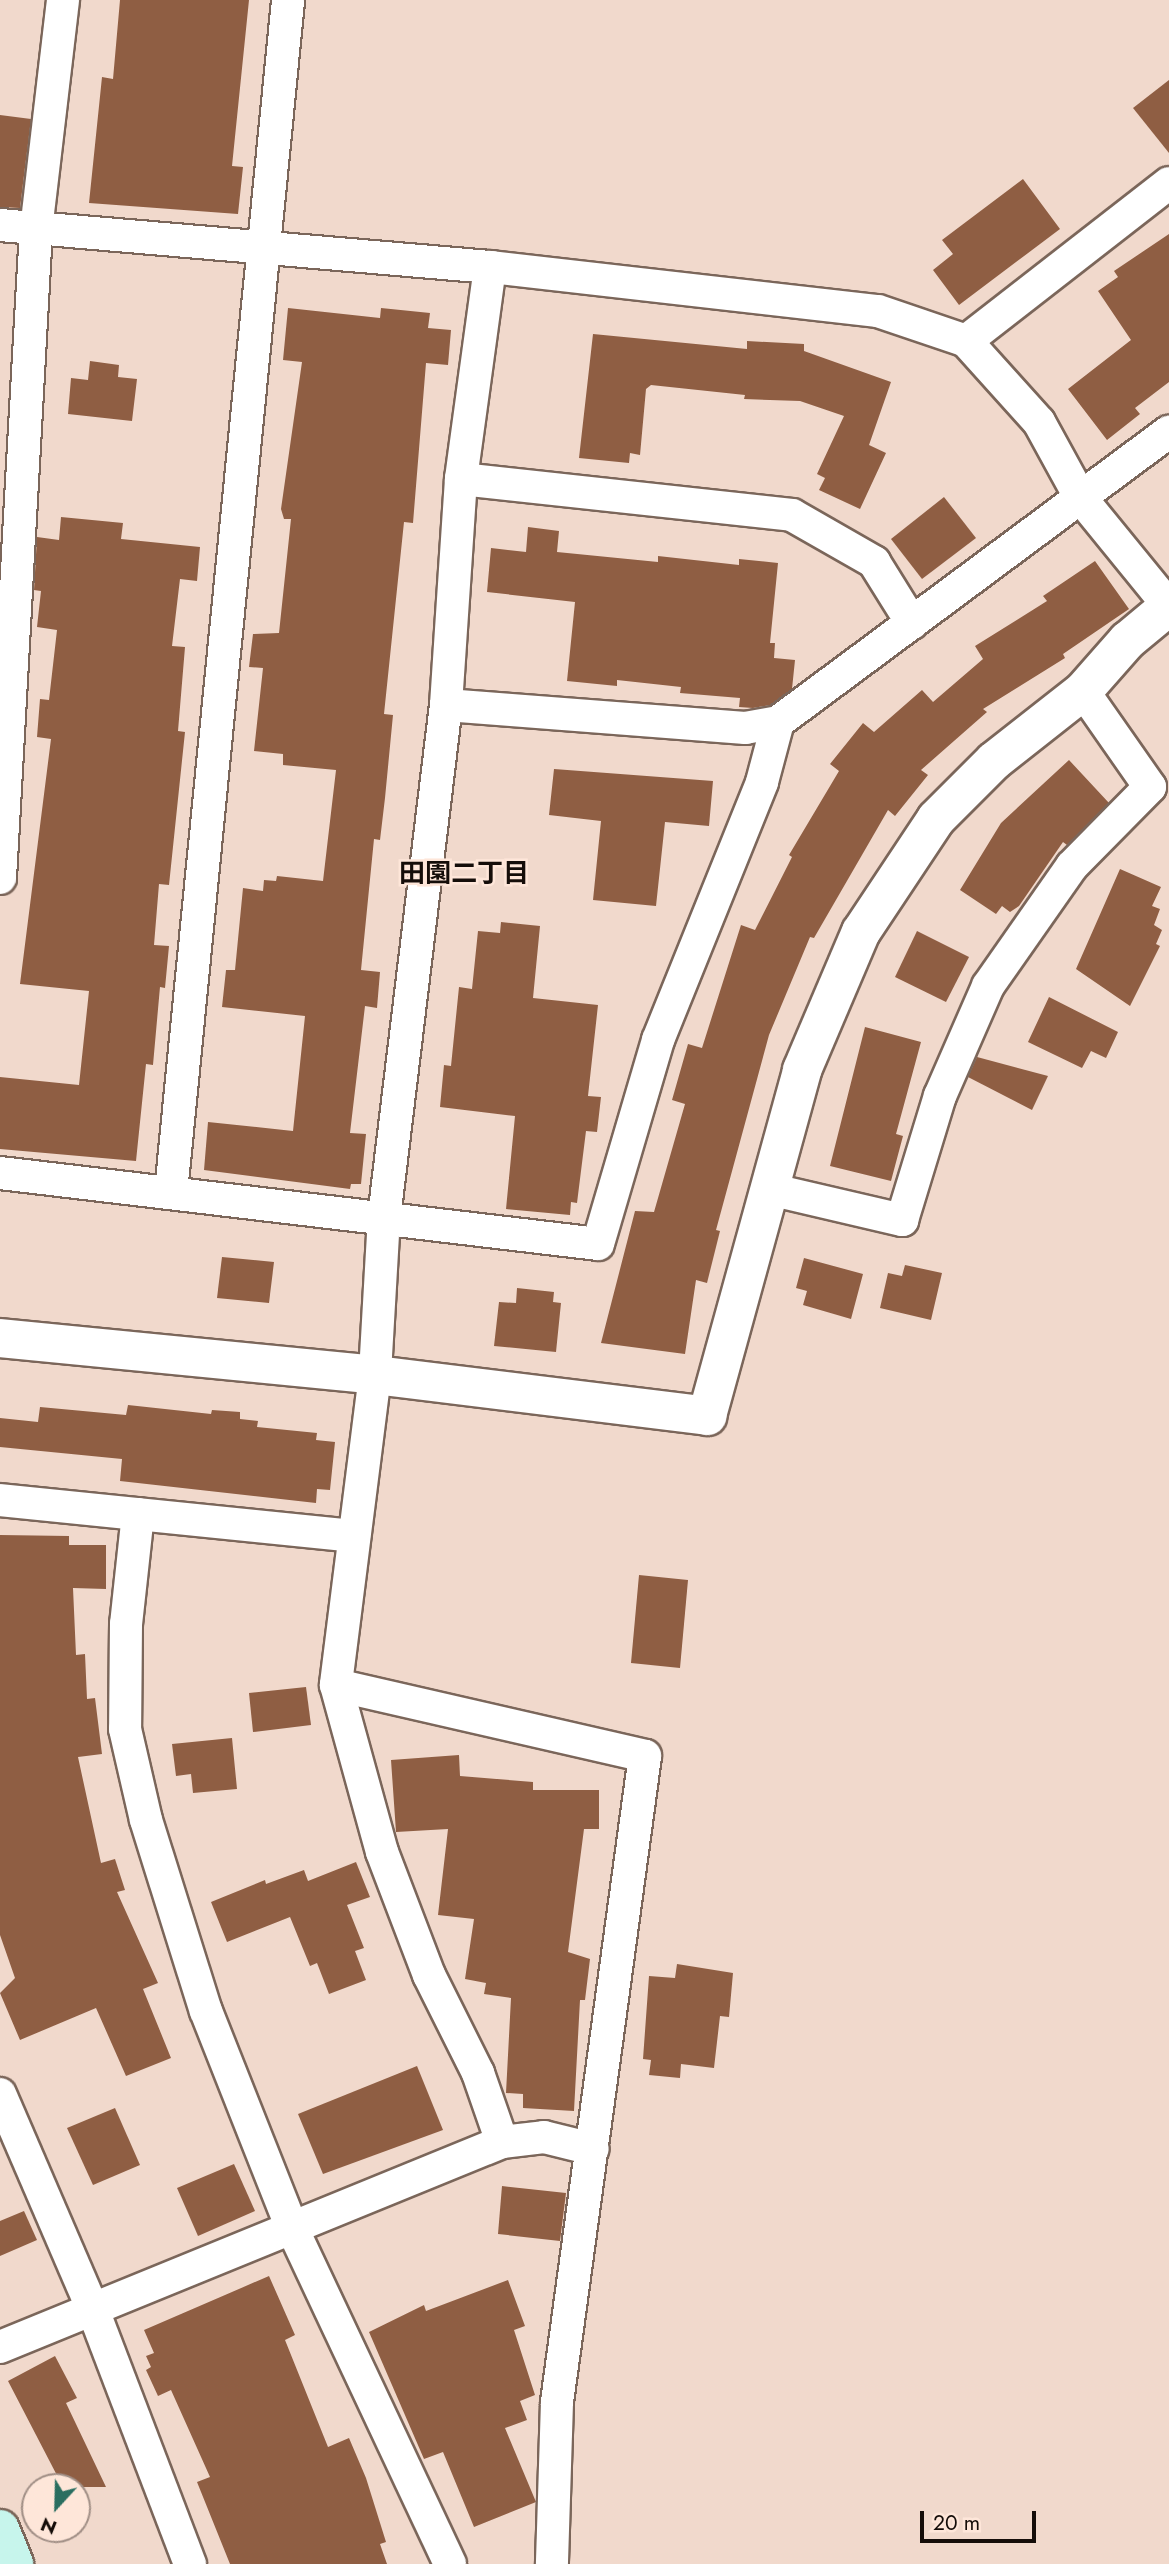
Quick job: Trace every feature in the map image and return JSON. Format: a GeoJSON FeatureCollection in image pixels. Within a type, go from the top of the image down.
{"type":"FeatureCollection","features":[{"type":"Feature","properties":{"kind":"main road"},"geometry":{"type":"LineString","coordinates":[[0,2529],[14,2564]]}},
{"type":"Feature","properties":{"kind":"street"},"geometry":{"type":"LineString","coordinates":[[0,878],[37,230],[63,0]]}},
{"type":"Feature","properties":{"kind":"street"},"geometry":{"type":"LineString","coordinates":[[171,1192],[261,249],[288,0]]}},
{"type":"Feature","properties":{"kind":"street"},"geometry":{"type":"LineString","coordinates":[[966,341],[1169,183]]}},
{"type":"Feature","properties":{"kind":"street"},"geometry":{"type":"LineString","coordinates":[[0,225],[489,267],[878,311],[966,341],[1039,422],[1080,497],[1169,606],[1127,641],[1083,691],[994,761],[936,819],[861,932],[802,1070],[708,1416],[375,1374],[0,1338]]}},
{"type":"Feature","properties":{"kind":"street"},"geometry":{"type":"LineString","coordinates":[[489,267],[461,479],[446,705],[384,1217],[375,1374],[336,1685],[382,1852],[429,1975],[478,2073],[502,2142]]}},
{"type":"Feature","properties":{"kind":"street"},"geometry":{"type":"LineString","coordinates":[[446,705],[745,728],[778,722],[1169,432]]}},
{"type":"Feature","properties":{"kind":"street"},"geometry":{"type":"LineString","coordinates":[[461,479],[792,515],[874,562],[912,623]]}},
{"type":"Feature","properties":{"kind":"street"},"geometry":{"type":"LineString","coordinates":[[769,1189],[902,1220],[940,1096],[988,986],[1072,866],[1150,787],[1083,691]]}},
{"type":"Feature","properties":{"kind":"street"},"geometry":{"type":"LineString","coordinates":[[0,1173],[598,1244],[658,1040],[762,782],[778,722]]}},
{"type":"Feature","properties":{"kind":"street"},"geometry":{"type":"LineString","coordinates":[[0,1500],[354,1536]]}},
{"type":"Feature","properties":{"kind":"street"},"geometry":{"type":"LineString","coordinates":[[138,1514],[126,1624],[125,1729],[146,1820],[206,2011],[292,2228],[450,2564]]}},
{"type":"Feature","properties":{"kind":"street"},"geometry":{"type":"LineString","coordinates":[[336,1685],[645,1756],[557,2402],[552,2564]]}},
{"type":"Feature","properties":{"kind":"street"},"geometry":{"type":"LineString","coordinates":[[0,2094],[93,2310],[190,2564]]}},
{"type":"Feature","properties":{"kind":"street"},"geometry":{"type":"LineString","coordinates":[[0,2347],[502,2142],[544,2137],[593,2149]]}},
{"type":"Feature","properties":{"kind":"building"},"geometry":{"type":"Polygon","coordinates":[[[120,0],[249,0],[232,166],[243,167],[238,214],[89,203],[102,77],[113,79],[120,0]]]}},
{"type":"Feature","properties":{"kind":"building"},"geometry":{"type":"Polygon","coordinates":[[[1169,80],[1169,153],[1133,108],[1169,80]]]}},
{"type":"Feature","properties":{"kind":"building"},"geometry":{"type":"Polygon","coordinates":[[[0,115],[31,119],[20,208],[0,207],[0,115]]]}},
{"type":"Feature","properties":{"kind":"building"},"geometry":{"type":"Polygon","coordinates":[[[1023,179],[1060,229],[959,305],[933,270],[953,254],[942,240],[1023,179]]]}},
{"type":"Feature","properties":{"kind":"building"},"geometry":{"type":"Polygon","coordinates":[[[1169,234],[1169,382],[1135,408],[1140,414],[1107,440],[1068,389],[1131,340],[1098,291],[1118,277],[1114,271],[1169,234]]]}},
{"type":"Feature","properties":{"kind":"building"},"geometry":{"type":"Polygon","coordinates":[[[288,308],[380,318],[381,308],[430,313],[428,328],[451,330],[448,365],[426,363],[413,523],[404,522],[384,714],[393,715],[380,840],[374,839],[361,970],[380,972],[377,1008],[365,1006],[350,1133],[366,1134],[361,1184],[351,1184],[350,1189],[204,1170],[208,1122],[293,1131],[305,1016],[222,1007],[226,970],[235,970],[243,888],[263,891],[264,880],[276,881],[277,876],[323,881],[336,770],[283,765],[283,754],[254,751],[263,668],[249,667],[253,634],[279,633],[291,519],[284,519],[281,509],[302,362],[283,360],[288,308]]]}},
{"type":"Feature","properties":{"kind":"building"},"geometry":{"type":"Polygon","coordinates":[[[593,334],[747,349],[747,341],[804,344],[804,351],[891,382],[869,445],[886,453],[860,509],[819,490],[825,478],[817,474],[844,416],[800,401],[744,399],[745,395],[651,385],[646,389],[640,455],[630,453],[629,463],[579,458],[593,334]]]}},
{"type":"Feature","properties":{"kind":"building"},"geometry":{"type":"Polygon","coordinates":[[[90,361],[119,365],[118,377],[137,379],[132,421],[68,414],[71,378],[88,380],[90,361]]]}},
{"type":"Feature","properties":{"kind":"building"},"geometry":{"type":"Polygon","coordinates":[[[944,497],[976,538],[922,579],[891,539],[944,497]]]}},
{"type":"Feature","properties":{"kind":"building"},"geometry":{"type":"Polygon","coordinates":[[[61,517],[123,523],[121,539],[200,547],[197,581],[180,579],[172,646],[185,647],[178,731],[185,732],[169,885],[159,884],[154,945],[169,946],[165,988],[160,987],[153,1065],[146,1064],[136,1161],[0,1149],[0,1077],[79,1085],[89,991],[20,984],[51,739],[37,737],[40,699],[49,700],[57,630],[37,627],[41,591],[34,590],[37,537],[59,540],[61,517]]]}},
{"type":"Feature","properties":{"kind":"building"},"geometry":{"type":"Polygon","coordinates":[[[528,527],[559,531],[557,552],[658,562],[658,556],[739,565],[739,559],[778,563],[770,643],[775,643],[774,658],[795,660],[792,689],[770,705],[753,708],[739,707],[740,698],[680,693],[681,687],[617,680],[617,686],[567,681],[575,602],[487,592],[491,548],[526,552],[528,527]]]}},
{"type":"Feature","properties":{"kind":"building"},"geometry":{"type":"Polygon","coordinates":[[[1095,561],[1129,609],[1063,654],[1065,658],[983,709],[987,712],[921,770],[928,775],[895,816],[888,810],[814,938],[810,937],[769,1035],[716,1230],[720,1231],[707,1283],[696,1280],[685,1354],[601,1343],[635,1211],[654,1212],[685,1104],[672,1100],[688,1044],[702,1048],[741,925],[755,930],[792,857],[789,855],[839,771],[830,764],[863,723],[874,732],[922,690],[933,702],[983,659],[975,646],[1047,601],[1043,596],[1095,561]]]}},
{"type":"Feature","properties":{"kind":"building"},"geometry":{"type":"Polygon","coordinates":[[[1069,760],[1109,803],[1067,845],[1063,842],[1019,906],[1010,912],[1002,906],[996,914],[960,890],[1001,823],[1069,760]]]}},
{"type":"Feature","properties":{"kind":"building"},"geometry":{"type":"Polygon","coordinates":[[[554,769],[713,781],[709,826],[665,822],[656,906],[593,900],[601,821],[549,815],[554,769]]]}},
{"type":"Feature","properties":{"kind":"building"},"geometry":{"type":"Polygon","coordinates":[[[1120,869],[1161,887],[1152,906],[1160,909],[1154,925],[1162,930],[1156,944],[1160,946],[1130,1006],[1076,969],[1120,869]]]}},
{"type":"Feature","properties":{"kind":"building"},"geometry":{"type":"Polygon","coordinates":[[[501,922],[540,926],[533,998],[598,1005],[588,1096],[601,1097],[597,1132],[586,1131],[577,1203],[571,1202],[570,1215],[506,1209],[515,1116],[440,1107],[444,1065],[451,1066],[459,987],[472,989],[478,931],[500,933],[501,922]]]}},
{"type":"Feature","properties":{"kind":"building"},"geometry":{"type":"Polygon","coordinates":[[[917,931],[969,957],[946,1002],[895,977],[917,931]]]}},
{"type":"Feature","properties":{"kind":"building"},"geometry":{"type":"Polygon","coordinates":[[[1049,997],[1118,1032],[1106,1058],[1091,1051],[1082,1068],[1028,1042],[1049,997]]]}},
{"type":"Feature","properties":{"kind":"building"},"geometry":{"type":"Polygon","coordinates":[[[865,1027],[921,1042],[896,1134],[903,1136],[891,1181],[830,1166],[865,1027]]]}},
{"type":"Feature","properties":{"kind":"building"},"geometry":{"type":"Polygon","coordinates":[[[977,1057],[1048,1076],[1032,1110],[968,1077],[977,1057]]]}},
{"type":"Feature","properties":{"kind":"building"},"geometry":{"type":"Polygon","coordinates":[[[222,1257],[274,1262],[269,1303],[217,1298],[222,1257]]]}},
{"type":"Feature","properties":{"kind":"building"},"geometry":{"type":"Polygon","coordinates":[[[804,1258],[863,1274],[851,1319],[803,1305],[807,1291],[796,1288],[804,1258]]]}},
{"type":"Feature","properties":{"kind":"building"},"geometry":{"type":"Polygon","coordinates":[[[905,1265],[942,1273],[931,1320],[880,1308],[888,1273],[902,1276],[905,1265]]]}},
{"type":"Feature","properties":{"kind":"building"},"geometry":{"type":"Polygon","coordinates":[[[517,1288],[554,1292],[553,1302],[561,1303],[556,1352],[494,1346],[499,1302],[516,1303],[517,1288]]]}},
{"type":"Feature","properties":{"kind":"building"},"geometry":{"type":"Polygon","coordinates":[[[128,1405],[211,1414],[212,1410],[240,1412],[240,1419],[258,1421],[257,1427],[317,1433],[316,1440],[335,1442],[330,1490],[317,1489],[316,1503],[120,1481],[122,1459],[0,1447],[0,1418],[38,1422],[40,1407],[126,1415],[128,1405]]]}},
{"type":"Feature","properties":{"kind":"building"},"geometry":{"type":"Polygon","coordinates":[[[0,1535],[69,1536],[69,1545],[106,1545],[106,1589],[73,1588],[76,1655],[85,1654],[87,1699],[95,1698],[102,1754],[78,1757],[101,1863],[115,1859],[125,1890],[117,1892],[158,1983],[143,1989],[171,2058],[126,2076],[96,2008],[20,2040],[0,1993],[15,1978],[0,1935],[0,1535]]]}},
{"type":"Feature","properties":{"kind":"building"},"geometry":{"type":"Polygon","coordinates":[[[639,1575],[688,1580],[680,1668],[631,1663],[639,1575]]]}},
{"type":"Feature","properties":{"kind":"building"},"geometry":{"type":"Polygon","coordinates":[[[306,1687],[311,1725],[253,1732],[249,1693],[306,1687]]]}},
{"type":"Feature","properties":{"kind":"building"},"geometry":{"type":"Polygon","coordinates":[[[232,1738],[237,1789],[193,1793],[191,1774],[176,1776],[172,1744],[232,1738]]]}},
{"type":"Feature","properties":{"kind":"building"},"geometry":{"type":"Polygon","coordinates":[[[459,1755],[460,1776],[533,1782],[533,1790],[599,1790],[599,1829],[584,1829],[568,1952],[590,1959],[585,2000],[580,2000],[574,2111],[523,2108],[523,2094],[506,2093],[511,1998],[484,1994],[486,1983],[465,1979],[474,1919],[438,1915],[448,1829],[396,1832],[391,1760],[459,1755]]]}},
{"type":"Feature","properties":{"kind":"building"},"geometry":{"type":"Polygon","coordinates":[[[356,1862],[370,1897],[347,1905],[364,1948],[355,1951],[366,1980],[329,1994],[317,1963],[310,1966],[290,1917],[227,1942],[211,1902],[265,1880],[266,1884],[304,1870],[308,1881],[356,1862]]]}},
{"type":"Feature","properties":{"kind":"building"},"geometry":{"type":"Polygon","coordinates":[[[677,1964],[733,1973],[729,2017],[720,2016],[714,2068],[681,2064],[680,2078],[649,2075],[651,2060],[643,2059],[649,1976],[675,1978],[677,1964]]]}},
{"type":"Feature","properties":{"kind":"building"},"geometry":{"type":"Polygon","coordinates":[[[417,2066],[443,2130],[323,2174],[298,2114],[417,2066]]]}},
{"type":"Feature","properties":{"kind":"building"},"geometry":{"type":"Polygon","coordinates":[[[115,2108],[140,2165],[93,2185],[67,2128],[115,2108]]]}},
{"type":"Feature","properties":{"kind":"building"},"geometry":{"type":"Polygon","coordinates":[[[234,2164],[255,2211],[198,2236],[177,2188],[234,2164]]]}},
{"type":"Feature","properties":{"kind":"building"},"geometry":{"type":"Polygon","coordinates":[[[502,2186],[566,2193],[560,2241],[498,2234],[502,2186]]]}},
{"type":"Feature","properties":{"kind":"building"},"geometry":{"type":"Polygon","coordinates":[[[24,2211],[37,2240],[0,2256],[0,2221],[24,2211]]]}},
{"type":"Feature","properties":{"kind":"building"},"geometry":{"type":"Polygon","coordinates":[[[269,2276],[295,2335],[285,2340],[328,2447],[349,2438],[366,2478],[386,2542],[380,2544],[387,2564],[230,2564],[197,2482],[210,2477],[171,2390],[158,2396],[146,2370],[151,2367],[146,2356],[154,2353],[144,2330],[269,2276]]]}},
{"type":"Feature","properties":{"kind":"building"},"geometry":{"type":"Polygon","coordinates":[[[508,2280],[525,2326],[514,2330],[535,2395],[520,2401],[527,2420],[505,2428],[536,2502],[474,2527],[443,2452],[424,2459],[369,2332],[424,2305],[426,2311],[508,2280]]]}},
{"type":"Feature","properties":{"kind":"building"},"geometry":{"type":"Polygon","coordinates":[[[55,2356],[77,2398],[66,2403],[106,2487],[91,2487],[91,2473],[56,2473],[8,2381],[55,2356]]]}},
{"type":"Feature","properties":{"kind":"district","name":"田園二丁目"},"geometry":{"type":"Point","coordinates":[464,874]}}]}
